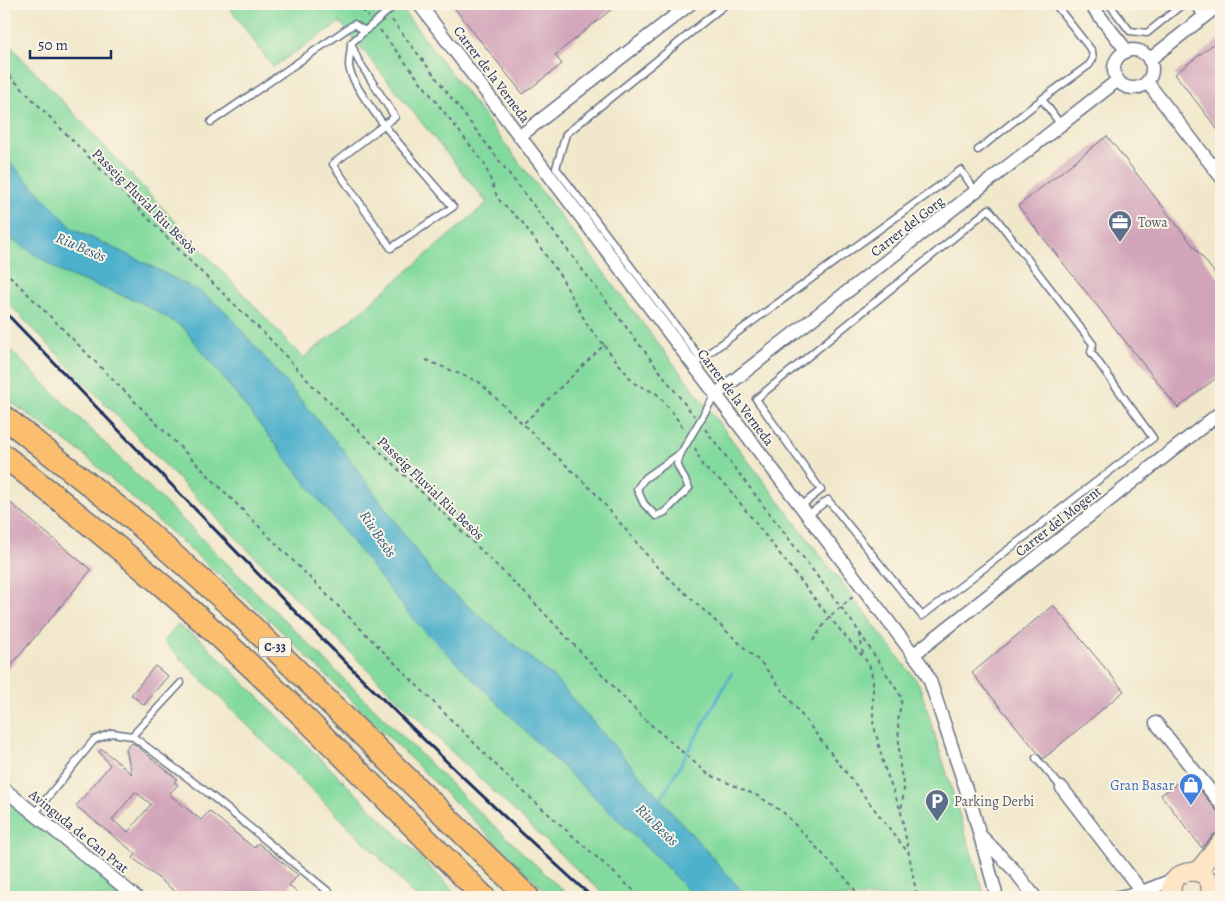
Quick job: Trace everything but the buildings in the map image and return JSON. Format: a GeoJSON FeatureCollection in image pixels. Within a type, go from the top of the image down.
{"type":"FeatureCollection","features":[{"type":"Feature","properties":{"kind":"highway","name":"C-33"},"geometry":{"type":"LineString","coordinates":[[4,416],[134,520],[233,608],[528,897]]}},
{"type":"Feature","properties":{"kind":"highway","name":"C-33"},"geometry":{"type":"LineString","coordinates":[[4,456],[98,531],[188,608],[246,662],[484,897]]}},
{"type":"Feature","properties":{"kind":"street","name":"Carrer de la Verneda"},"geometry":{"type":"LineString","coordinates":[[419,4],[697,362],[715,395],[805,510],[914,655],[930,681],[980,835],[997,897]]}},
{"type":"Feature","properties":{"kind":"street"},"geometry":{"type":"LineString","coordinates":[[520,136],[690,4]]}},
{"type":"Feature","properties":{"kind":"street"},"geometry":{"type":"LineString","coordinates":[[1090,4],[1127,51]]}},
{"type":"Feature","properties":{"kind":"street"},"geometry":{"type":"LineString","coordinates":[[1149,60],[1220,4]]}},
{"type":"Feature","properties":{"kind":"street"},"geometry":{"type":"LineString","coordinates":[[1127,51],[1141,52],[1149,60],[1151,73],[1147,82],[1134,88],[1127,87],[1115,75],[1115,63],[1118,57],[1127,51]]}},
{"type":"Feature","properties":{"kind":"street","name":"Carrer del Gorg"},"geometry":{"type":"LineString","coordinates":[[715,395],[1118,80]]}},
{"type":"Feature","properties":{"kind":"street"},"geometry":{"type":"LineString","coordinates":[[1147,82],[1221,177]]}},
{"type":"Feature","properties":{"kind":"street","name":"Carrer del Mogent"},"geometry":{"type":"LineString","coordinates":[[914,655],[1221,412]]}},
{"type":"Feature","properties":{"kind":"street"},"geometry":{"type":"LineString","coordinates":[[1156,723],[1221,804]]}},
{"type":"Feature","properties":{"kind":"street"},"geometry":{"type":"LineString","coordinates":[[1062,788],[1163,891]]}},
{"type":"Feature","properties":{"kind":"street","name":"Avinguda de Can Prat"},"geometry":{"type":"LineString","coordinates":[[4,789],[136,897]]}},
{"type":"Feature","properties":{"kind":"street","name":"Carrer de la Verneda"},"geometry":{"type":"LineString","coordinates":[[980,835],[1014,870],[1035,897]]}},
{"type":"Feature","properties":{"kind":"street"},"geometry":{"type":"LineString","coordinates":[[1197,872],[1221,842]]}},
{"type":"Feature","properties":{"kind":"street"},"geometry":{"type":"LineString","coordinates":[[989,872],[998,865],[1014,870]]}},
{"type":"Feature","properties":{"kind":"street"},"geometry":{"type":"LineString","coordinates":[[1118,897],[1163,891],[1188,871],[1197,872],[1208,880],[1211,896]]}},
{"type":"Feature","properties":{"kind":"lane"},"geometry":{"type":"LineString","coordinates":[[351,43],[358,60],[395,117],[385,124],[333,164],[391,248],[453,207],[385,124],[360,94],[349,67],[351,43],[396,4]]}},
{"type":"Feature","properties":{"kind":"lane"},"geometry":{"type":"LineString","coordinates":[[726,4],[566,134],[556,168],[697,362],[961,170],[976,192]]}},
{"type":"Feature","properties":{"kind":"lane"},"geometry":{"type":"LineString","coordinates":[[978,150],[1090,64],[1093,59],[1092,51],[1055,4]]}},
{"type":"Feature","properties":{"kind":"lane"},"geometry":{"type":"LineString","coordinates":[[1109,4],[1130,31],[1147,33],[1183,4]]}},
{"type":"Feature","properties":{"kind":"lane"},"geometry":{"type":"LineString","coordinates":[[1193,4],[1202,17]]}},
{"type":"Feature","properties":{"kind":"lane"},"geometry":{"type":"LineString","coordinates":[[211,122],[354,24],[365,31]]}},
{"type":"Feature","properties":{"kind":"lane"},"geometry":{"type":"LineString","coordinates":[[1042,99],[1061,125]]}},
{"type":"Feature","properties":{"kind":"lane"},"geometry":{"type":"LineString","coordinates":[[989,209],[1093,344],[1091,352],[1153,438],[922,616],[828,500],[805,510],[820,490],[756,398],[989,209]]}},
{"type":"Feature","properties":{"kind":"lane"},"geometry":{"type":"LineString","coordinates":[[681,453],[650,474],[637,489],[644,504],[656,516],[665,512],[689,488],[677,464],[681,453],[715,395]]}},
{"type":"Feature","properties":{"kind":"lane"},"geometry":{"type":"LineString","coordinates":[[132,736],[181,683]]}},
{"type":"Feature","properties":{"kind":"lane"},"geometry":{"type":"LineString","coordinates":[[34,814],[94,740],[112,733],[132,736],[208,793],[335,897]]}},
{"type":"Feature","properties":{"kind":"lane"},"geometry":{"type":"LineString","coordinates":[[1036,758],[1062,788]]}},
{"type":"Feature","properties":{"kind":"path"},"geometry":{"type":"LineString","coordinates":[[357,4],[484,163],[498,198],[523,223],[561,277],[588,326],[634,383],[657,394],[673,413],[690,438],[703,466],[726,485],[829,617],[870,664],[873,679],[873,722],[892,791],[901,812]]}},
{"type":"Feature","properties":{"kind":"path","name":"Passeig Fluvial Riu Besòs"},"geometry":{"type":"LineString","coordinates":[[4,70],[187,258],[272,340],[311,384],[529,597],[642,717],[708,774],[760,797],[784,813],[849,882],[860,897]]}},
{"type":"Feature","properties":{"kind":"path"},"geometry":{"type":"LineString","coordinates":[[4,270],[515,784],[641,897]]}},
{"type":"Feature","properties":{"kind":"path"},"geometry":{"type":"LineString","coordinates":[[524,423],[604,345]]}},
{"type":"Feature","properties":{"kind":"path"},"geometry":{"type":"LineString","coordinates":[[426,360],[479,382],[595,493],[657,567],[763,666],[907,852]]}},
{"type":"Feature","properties":{"kind":"path"},"geometry":{"type":"LineString","coordinates":[[813,641],[829,617],[863,588]]}},
{"type":"Feature","properties":{"kind":"path"},"geometry":{"type":"LineString","coordinates":[[860,633],[863,656]]}},
{"type":"Feature","properties":{"kind":"green space"},"geometry":{"type":"Polygon","coordinates":[[[227,4],[398,4],[919,684],[985,897],[747,897],[553,677],[438,581],[343,450],[224,310],[200,292],[145,263],[73,229],[4,156],[4,39],[303,358],[339,330],[487,203],[340,22],[273,67],[227,4]]]}},
{"type":"Feature","properties":{"kind":"green space"},"geometry":{"type":"Polygon","coordinates":[[[4,234],[63,273],[140,302],[183,327],[413,619],[525,731],[660,860],[694,897],[607,897],[452,752],[226,528],[4,299],[4,234]]]}},
{"type":"Feature","properties":{"kind":"green space"},"geometry":{"type":"Polygon","coordinates":[[[4,344],[477,810],[570,897],[551,897],[274,624],[82,453],[4,397],[4,344]]]}},
{"type":"Feature","properties":{"kind":"green space"},"geometry":{"type":"Polygon","coordinates":[[[177,625],[200,639],[460,897],[416,897],[380,858],[164,642],[177,625]]]}},
{"type":"Feature","properties":{"kind":"green space"},"geometry":{"type":"Polygon","coordinates":[[[4,795],[127,897],[4,897],[4,795]]]}},
{"type":"Feature","properties":{"kind":"water","name":"Riu Besòs"},"geometry":{"type":"Polygon","coordinates":[[[4,156],[73,229],[145,263],[200,292],[224,310],[343,450],[438,581],[553,677],[747,897],[694,897],[660,860],[525,731],[413,619],[183,327],[140,302],[63,273],[4,234],[4,156]]]}},
{"type":"Feature","properties":{"kind":"waterway"},"geometry":{"type":"LineString","coordinates":[[659,803],[732,673]]}},
{"type":"Feature","properties":{"kind":"railway"},"geometry":{"type":"LineString","coordinates":[[4,311],[366,683],[515,827],[592,897]]}},
{"type":"Feature","properties":{"kind":"place","name":"Towa"},"geometry":{"type":"Point","coordinates":[1120,243]}},
{"type":"Feature","properties":{"kind":"place","name":"Gran Basar"},"geometry":{"type":"Point","coordinates":[1191,806]}},
{"type":"Feature","properties":{"kind":"place","name":"Parking Derbi"},"geometry":{"type":"Point","coordinates":[937,822]}}]}
